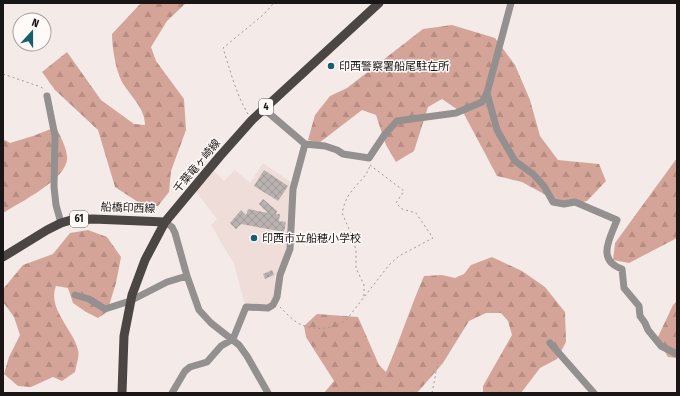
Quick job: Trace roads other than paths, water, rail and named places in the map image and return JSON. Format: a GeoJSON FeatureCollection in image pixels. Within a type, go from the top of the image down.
{"type":"FeatureCollection","features":[{"type":"Feature","properties":{"kind":"main road","name":"千葉竜ヶ崎線"},"geometry":{"type":"LineString","coordinates":[[122,393],[124,336],[130,301],[145,260],[166,222],[220,156],[252,120],[379,3]]}},
{"type":"Feature","properties":{"kind":"main road","name":"船橋印西線"},"geometry":{"type":"LineString","coordinates":[[3,258],[47,230],[60,223],[70,220],[156,220],[166,222]]}},
{"type":"Feature","properties":{"kind":"street"},"geometry":{"type":"LineString","coordinates":[[264,109],[305,144],[325,146],[337,150],[343,154],[369,158],[385,134],[397,121],[456,113],[482,102],[487,93],[511,3]]}},
{"type":"Feature","properties":{"kind":"street"},"geometry":{"type":"LineString","coordinates":[[487,93],[497,130],[515,161],[533,174],[544,186],[553,202],[564,204],[575,202],[617,220],[606,251],[608,261],[614,266],[622,268],[624,288],[638,306],[640,316],[648,330],[661,346],[677,354]]}},
{"type":"Feature","properties":{"kind":"street"},"geometry":{"type":"LineString","coordinates":[[47,96],[55,136],[54,187],[60,223]]}},
{"type":"Feature","properties":{"kind":"street"},"geometry":{"type":"LineString","coordinates":[[172,393],[185,372],[190,367],[207,362],[221,346],[233,339],[246,307],[268,308],[274,303],[278,293],[280,275],[290,249],[293,189],[305,144]]}},
{"type":"Feature","properties":{"kind":"street"},"geometry":{"type":"LineString","coordinates":[[166,222],[172,227],[175,233],[187,276],[199,310],[211,323],[239,345],[248,356],[268,393]]}},
{"type":"Feature","properties":{"kind":"street"},"geometry":{"type":"LineString","coordinates":[[75,295],[89,299],[105,308],[130,301],[167,282],[187,276]]}},
{"type":"Feature","properties":{"kind":"street"},"geometry":{"type":"LineString","coordinates":[[550,343],[594,393]]}},
{"type":"Feature","properties":{"kind":"place","name":"印西警察署船尾駐在所"},"geometry":{"type":"Point","coordinates":[331,66]}},
{"type":"Feature","properties":{"kind":"place","name":"印西市立船穂小学校"},"geometry":{"type":"Point","coordinates":[254,238]}}]}
